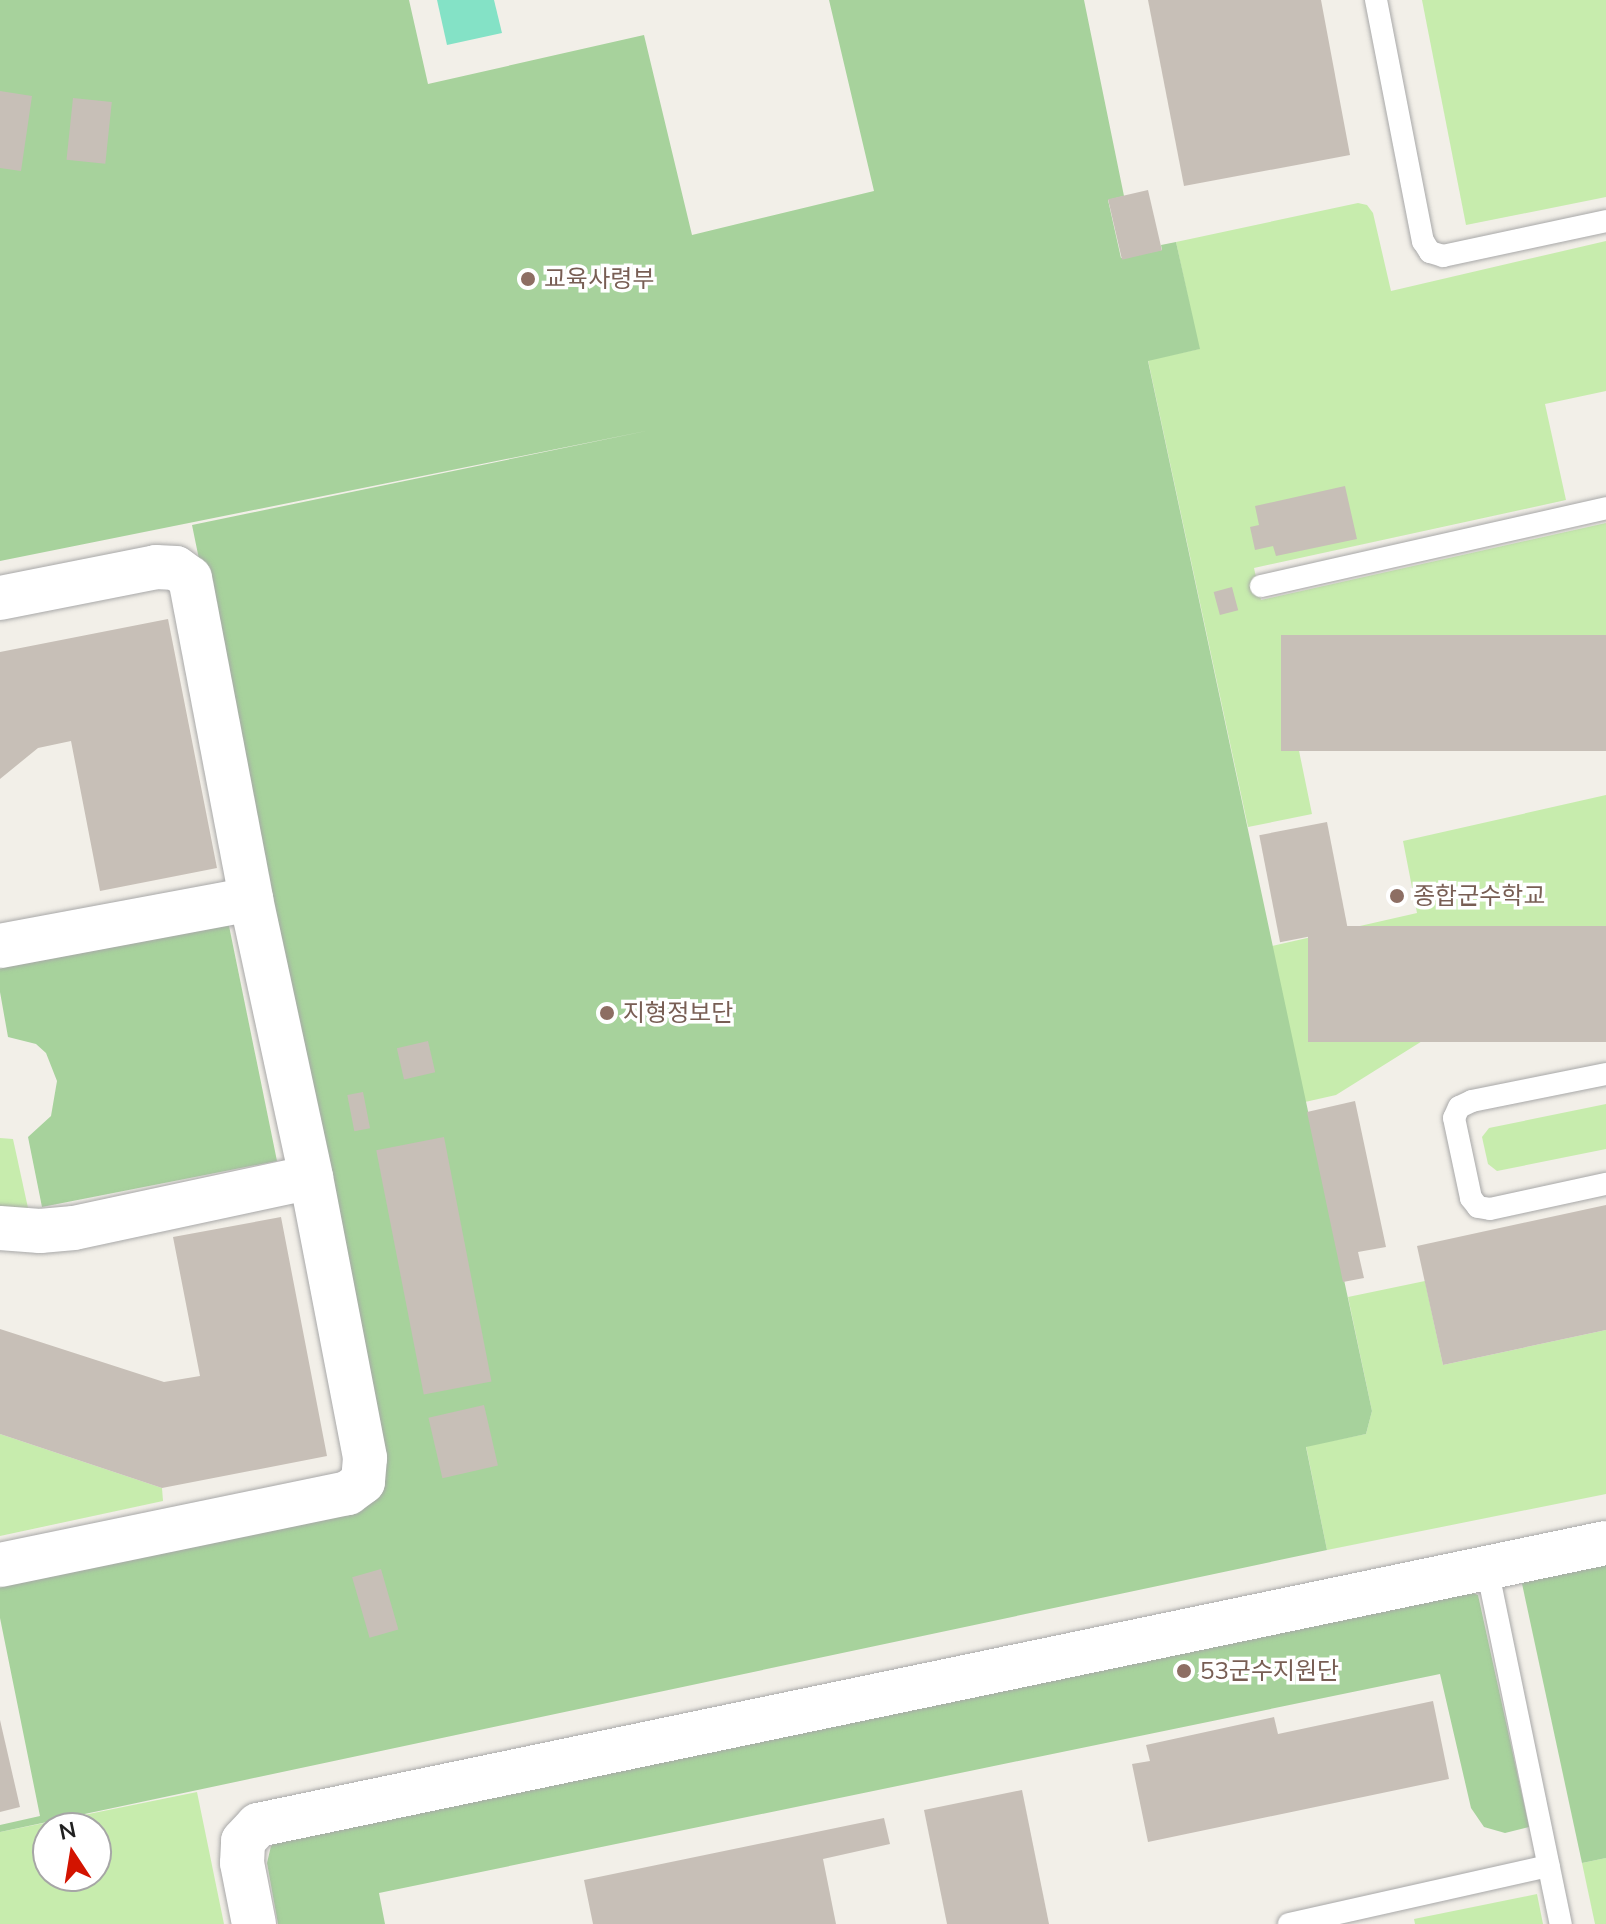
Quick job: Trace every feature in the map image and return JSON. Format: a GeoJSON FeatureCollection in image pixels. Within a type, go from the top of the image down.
{"type":"FeatureCollection","features":[{"type":"Feature","properties":{"kind":"street"},"geometry":{"type":"LineString","coordinates":[[0,598],[156,567],[176,568],[190,578],[251,899],[311,1177],[365,1458],[363,1482],[348,1493],[0,1565]]}},
{"type":"Feature","properties":{"kind":"street"},"geometry":{"type":"LineString","coordinates":[[0,946],[251,899]]}},
{"type":"Feature","properties":{"kind":"street"},"geometry":{"type":"LineString","coordinates":[[0,1228],[25,1231],[74,1228],[311,1177]]}},
{"type":"Feature","properties":{"kind":"street"},"geometry":{"type":"LineString","coordinates":[[254,1924],[242,1863],[243,1841],[258,1825],[1606,1543]]}},
{"type":"Feature","properties":{"kind":"lane"},"geometry":{"type":"LineString","coordinates":[[1376,0],[1423,241],[1430,252],[1443,256],[1606,221]]}},
{"type":"Feature","properties":{"kind":"lane"},"geometry":{"type":"LineString","coordinates":[[1261,586],[1606,508]]}},
{"type":"Feature","properties":{"kind":"lane"},"geometry":{"type":"LineString","coordinates":[[1606,1074],[1472,1101],[1459,1107],[1454,1118],[1471,1198],[1478,1207],[1490,1209],[1606,1184]]}},
{"type":"Feature","properties":{"kind":"lane"},"geometry":{"type":"LineString","coordinates":[[1487,1568],[1561,1924]]}},
{"type":"Feature","properties":{"kind":"lane"},"geometry":{"type":"LineString","coordinates":[[1289,1924],[1549,1866]]}},
{"type":"Feature","properties":{"kind":"green space","name":"지형정보단"},"geometry":{"type":"Polygon","coordinates":[[[0,0],[409,0],[428,84],[644,35],[692,235],[874,191],[829,0],[1084,0],[1124,196],[1108,200],[1121,258],[1162,250],[1161,245],[1176,242],[1200,349],[1148,361],[1372,1411],[1366,1434],[1306,1447],[1327,1550],[94,1812],[39,1812],[0,1618],[0,1581],[385,1468],[192,525],[651,430],[0,561],[0,0]]]}},
{"type":"Feature","properties":{"kind":"green space"},"geometry":{"type":"Polygon","coordinates":[[[437,0],[494,0],[502,33],[447,45],[437,0]]]}},
{"type":"Feature","properties":{"kind":"green space"},"geometry":{"type":"Polygon","coordinates":[[[1422,0],[1606,0],[1606,197],[1466,225],[1422,0]]]}},
{"type":"Feature","properties":{"kind":"green space"},"geometry":{"type":"Polygon","coordinates":[[[1358,203],[1367,205],[1373,213],[1391,291],[1606,241],[1606,391],[1545,404],[1566,500],[1254,568],[1261,600],[1606,523],[1606,635],[1289,702],[1312,814],[1248,827],[1148,360],[1199,349],[1176,242],[1358,203]]]}},
{"type":"Feature","properties":{"kind":"green space"},"geometry":{"type":"Polygon","coordinates":[[[1606,795],[1606,926],[1336,1095],[1305,1102],[1272,946],[1417,913],[1403,841],[1606,795]]]}},
{"type":"Feature","properties":{"kind":"green space"},"geometry":{"type":"Polygon","coordinates":[[[228,921],[277,1161],[42,1207],[28,1137],[51,1116],[57,1081],[46,1053],[36,1044],[8,1037],[0,992],[0,966],[228,921]]]}},
{"type":"Feature","properties":{"kind":"green space"},"geometry":{"type":"Polygon","coordinates":[[[1606,1104],[1606,1149],[1497,1171],[1488,1164],[1482,1137],[1489,1128],[1606,1104]]]}},
{"type":"Feature","properties":{"kind":"green space"},"geometry":{"type":"Polygon","coordinates":[[[0,1138],[13,1139],[28,1208],[0,1207],[0,1138]]]}},
{"type":"Feature","properties":{"kind":"green space"},"geometry":{"type":"Polygon","coordinates":[[[1425,1281],[1443,1365],[1606,1330],[1606,1494],[1327,1550],[1306,1446],[1366,1434],[1372,1411],[1348,1297],[1425,1281]]]}},
{"type":"Feature","properties":{"kind":"green space"},"geometry":{"type":"Polygon","coordinates":[[[0,1434],[162,1488],[163,1501],[0,1536],[0,1434]]]}},
{"type":"Feature","properties":{"kind":"green space"},"geometry":{"type":"Polygon","coordinates":[[[1606,1560],[1606,1858],[1582,1863],[1521,1579],[1606,1560]]]}},
{"type":"Feature","properties":{"kind":"green space"},"geometry":{"type":"Polygon","coordinates":[[[1465,1590],[1478,1595],[1529,1827],[1505,1833],[1484,1827],[1471,1808],[1440,1674],[379,1893],[385,1924],[278,1924],[267,1863],[271,1846],[288,1834],[1465,1590]]]}},
{"type":"Feature","properties":{"kind":"green space"},"geometry":{"type":"Polygon","coordinates":[[[197,1792],[224,1924],[0,1924],[0,1832],[32,1826],[32,1892],[112,1892],[112,1812],[98,1812],[197,1792]]]}},
{"type":"Feature","properties":{"kind":"green space","name":"지형정보단"},"geometry":{"type":"Polygon","coordinates":[[[32,1818],[32,1825],[0,1832],[0,1825],[32,1818]]]}},
{"type":"Feature","properties":{"kind":"green space"},"geometry":{"type":"Polygon","coordinates":[[[1606,1858],[1606,1924],[1595,1924],[1582,1863],[1606,1858]]]}},
{"type":"Feature","properties":{"kind":"green space"},"geometry":{"type":"Polygon","coordinates":[[[1537,1894],[1543,1924],[1415,1924],[1414,1919],[1537,1894]]]}},
{"type":"Feature","properties":{"kind":"building"},"geometry":{"type":"Polygon","coordinates":[[[1148,0],[1321,0],[1350,155],[1184,186],[1148,0]]]}},
{"type":"Feature","properties":{"kind":"building"},"geometry":{"type":"Polygon","coordinates":[[[0,91],[32,96],[21,171],[0,168],[0,91]]]}},
{"type":"Feature","properties":{"kind":"building"},"geometry":{"type":"Polygon","coordinates":[[[73,98],[112,102],[105,164],[67,160],[73,98]]]}},
{"type":"Feature","properties":{"kind":"building"},"geometry":{"type":"Polygon","coordinates":[[[1148,190],[1162,250],[1122,260],[1108,199],[1148,190]]]}},
{"type":"Feature","properties":{"kind":"building"},"geometry":{"type":"Polygon","coordinates":[[[1345,486],[1357,539],[1276,556],[1273,546],[1255,550],[1250,527],[1259,525],[1255,506],[1345,486]]]}},
{"type":"Feature","properties":{"kind":"building"},"geometry":{"type":"Polygon","coordinates":[[[1232,587],[1238,610],[1220,615],[1214,592],[1232,587]]]}},
{"type":"Feature","properties":{"kind":"building"},"geometry":{"type":"Polygon","coordinates":[[[168,619],[217,868],[100,891],[71,741],[38,748],[0,779],[0,652],[168,619]]]}},
{"type":"Feature","properties":{"kind":"building"},"geometry":{"type":"Polygon","coordinates":[[[1281,635],[1606,635],[1606,751],[1281,751],[1281,635]]]}},
{"type":"Feature","properties":{"kind":"building"},"geometry":{"type":"Polygon","coordinates":[[[1327,822],[1348,929],[1280,942],[1259,835],[1327,822]]]}},
{"type":"Feature","properties":{"kind":"building"},"geometry":{"type":"Polygon","coordinates":[[[1308,926],[1606,926],[1606,1042],[1308,1042],[1308,926]]]}},
{"type":"Feature","properties":{"kind":"building"},"geometry":{"type":"Polygon","coordinates":[[[428,1041],[435,1072],[404,1079],[397,1048],[428,1041]]]}},
{"type":"Feature","properties":{"kind":"building"},"geometry":{"type":"Polygon","coordinates":[[[363,1092],[370,1128],[354,1131],[347,1095],[363,1092]]]}},
{"type":"Feature","properties":{"kind":"building"},"geometry":{"type":"Polygon","coordinates":[[[1355,1101],[1386,1247],[1358,1252],[1364,1278],[1343,1282],[1307,1112],[1355,1101]]]}},
{"type":"Feature","properties":{"kind":"building"},"geometry":{"type":"Polygon","coordinates":[[[444,1137],[492,1381],[424,1395],[376,1150],[444,1137]]]}},
{"type":"Feature","properties":{"kind":"building"},"geometry":{"type":"Polygon","coordinates":[[[1606,1205],[1606,1330],[1443,1365],[1417,1246],[1606,1205]]]}},
{"type":"Feature","properties":{"kind":"building"},"geometry":{"type":"Polygon","coordinates":[[[281,1217],[327,1456],[162,1488],[0,1434],[0,1329],[164,1382],[200,1376],[173,1237],[281,1217]]]}},
{"type":"Feature","properties":{"kind":"building"},"geometry":{"type":"Polygon","coordinates":[[[484,1405],[498,1465],[442,1478],[428,1418],[484,1405]]]}},
{"type":"Feature","properties":{"kind":"building"},"geometry":{"type":"Polygon","coordinates":[[[381,1569],[398,1630],[370,1638],[352,1577],[381,1569]]]}},
{"type":"Feature","properties":{"kind":"building"},"geometry":{"type":"Polygon","coordinates":[[[1433,1701],[1449,1779],[1148,1842],[1132,1764],[1150,1761],[1146,1745],[1274,1717],[1278,1734],[1433,1701]]]}},
{"type":"Feature","properties":{"kind":"building"},"geometry":{"type":"Polygon","coordinates":[[[0,1720],[20,1807],[0,1812],[0,1720]]]}},
{"type":"Feature","properties":{"kind":"building"},"geometry":{"type":"Polygon","coordinates":[[[1022,1790],[1049,1924],[947,1924],[924,1810],[1022,1790]]]}},
{"type":"Feature","properties":{"kind":"building"},"geometry":{"type":"Polygon","coordinates":[[[884,1818],[890,1844],[823,1859],[836,1924],[593,1924],[584,1880],[884,1818]]]}},
{"type":"Feature","properties":{"kind":"place","name":"교육사령부"},"geometry":{"type":"Point","coordinates":[528,279]}},
{"type":"Feature","properties":{"kind":"place","name":"종합군수학교"},"geometry":{"type":"Point","coordinates":[1397,896]}},
{"type":"Feature","properties":{"kind":"place","name":"지형정보단"},"geometry":{"type":"Point","coordinates":[607,1013]}},
{"type":"Feature","properties":{"kind":"place","name":"53군수지원단"},"geometry":{"type":"Point","coordinates":[1184,1671]}}]}
